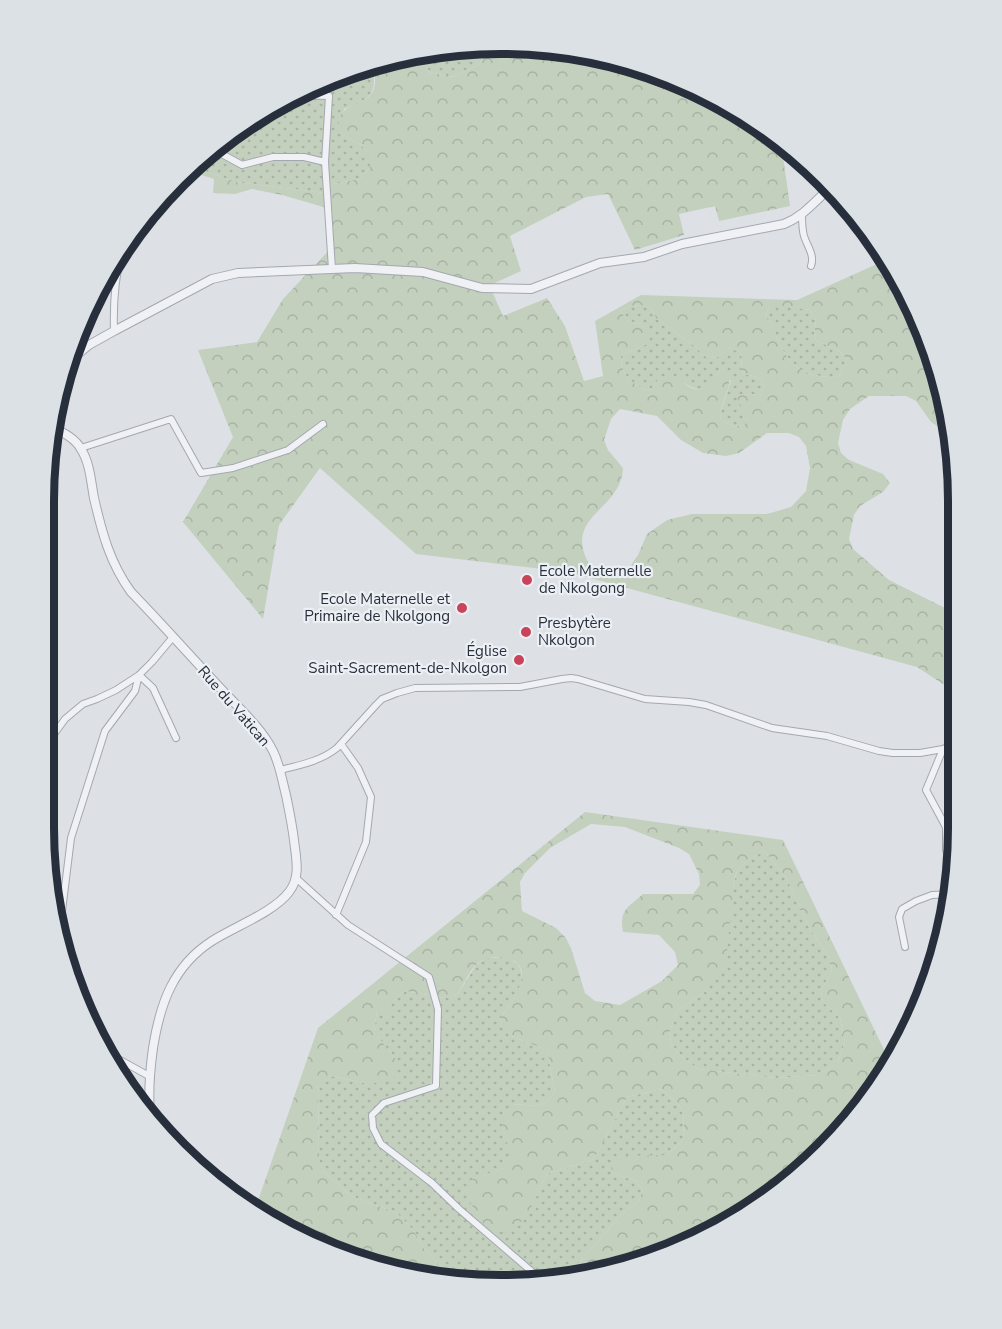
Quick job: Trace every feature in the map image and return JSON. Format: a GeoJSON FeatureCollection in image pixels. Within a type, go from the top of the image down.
{"type":"FeatureCollection","features":[{"type":"Feature","properties":{"kind":"street"},"geometry":{"type":"LineString","coordinates":[[313,96],[329,96],[325,162],[332,269]]}},
{"type":"Feature","properties":{"kind":"street"},"geometry":{"type":"LineString","coordinates":[[220,153],[242,165],[273,157],[304,157],[325,162]]}},
{"type":"Feature","properties":{"kind":"street"},"geometry":{"type":"LineString","coordinates":[[80,353],[114,331],[194,288],[222,276],[254,271],[356,268],[423,273],[482,288],[531,289],[600,263],[644,257],[682,244],[784,224],[802,214],[825,193]]}},
{"type":"Feature","properties":{"kind":"street"},"geometry":{"type":"LineString","coordinates":[[802,214],[802,230],[813,262],[811,266]]}},
{"type":"Feature","properties":{"kind":"street"},"geometry":{"type":"LineString","coordinates":[[114,331],[114,292],[117,272]]}},
{"type":"Feature","properties":{"kind":"street"},"geometry":{"type":"LineString","coordinates":[[60,430],[81,448],[171,419],[201,473],[233,468],[288,450],[323,424]]}},
{"type":"Feature","properties":{"kind":"street","name":"Rue du Vatican"},"geometry":{"type":"LineString","coordinates":[[81,448],[99,522],[112,563],[120,577],[131,592],[266,740],[277,759],[293,828],[296,878]]}},
{"type":"Feature","properties":{"kind":"street"},"geometry":{"type":"LineString","coordinates":[[54,734],[65,719],[83,704],[116,690],[139,675],[173,638]]}},
{"type":"Feature","properties":{"kind":"street"},"geometry":{"type":"LineString","coordinates":[[139,675],[153,688],[176,738]]}},
{"type":"Feature","properties":{"kind":"street"},"geometry":{"type":"LineString","coordinates":[[62,910],[71,838],[105,731],[135,692],[139,675]]}},
{"type":"Feature","properties":{"kind":"street"},"geometry":{"type":"LineString","coordinates":[[280,770],[330,754],[382,699],[405,690],[520,687],[571,678],[645,699],[706,705],[772,729],[827,736],[879,751],[920,753],[948,747]]}},
{"type":"Feature","properties":{"kind":"street"},"geometry":{"type":"LineString","coordinates":[[336,915],[366,842],[371,797],[358,768],[341,744]]}},
{"type":"Feature","properties":{"kind":"street"},"geometry":{"type":"LineString","coordinates":[[943,749],[926,790],[946,827],[947,853]]}},
{"type":"Feature","properties":{"kind":"street"},"geometry":{"type":"LineString","coordinates":[[150,1105],[149,1076],[156,1026],[170,987],[188,961],[211,941],[274,906],[291,890],[296,878],[348,925],[429,977],[438,1009],[436,1086],[384,1103],[372,1115],[373,1128],[381,1144],[432,1183],[534,1274]]}},
{"type":"Feature","properties":{"kind":"street"},"geometry":{"type":"LineString","coordinates":[[905,947],[899,917],[902,909],[932,895],[943,894]]}},
{"type":"Feature","properties":{"kind":"street"},"geometry":{"type":"LineString","coordinates":[[118,1059],[149,1076]]}},
{"type":"Feature","properties":{"kind":"green space"},"geometry":{"type":"Polygon","coordinates":[[[501,54],[559,58],[617,69],[645,78],[699,100],[749,129],[783,154],[790,206],[719,221],[715,206],[679,214],[684,235],[635,250],[608,194],[586,197],[510,236],[521,271],[484,288],[491,289],[503,316],[547,298],[565,326],[584,381],[603,376],[595,321],[641,295],[797,300],[879,263],[902,303],[914,330],[933,385],[942,429],[931,422],[916,401],[906,396],[869,396],[850,409],[843,420],[838,443],[841,453],[849,460],[883,474],[890,483],[883,492],[860,506],[854,515],[849,539],[853,549],[889,580],[948,610],[948,687],[917,667],[568,572],[416,554],[320,468],[279,525],[263,619],[183,522],[233,437],[198,350],[257,342],[283,299],[332,247],[327,208],[252,189],[235,194],[213,193],[214,179],[197,174],[201,170],[236,182],[326,193],[333,184],[360,179],[370,167],[370,155],[361,145],[339,133],[339,121],[342,113],[348,107],[369,96],[374,89],[374,73],[425,61],[429,72],[452,77],[478,65],[486,56],[501,54]],[[771,304],[766,314],[785,353],[798,368],[820,376],[839,376],[847,359],[838,350],[817,341],[814,336],[816,320],[810,310],[771,304]],[[640,305],[629,306],[620,311],[628,321],[642,324],[651,330],[649,343],[621,355],[621,362],[628,378],[648,391],[660,377],[669,376],[681,379],[690,387],[699,389],[707,386],[720,371],[726,370],[730,381],[722,407],[721,420],[735,427],[745,424],[748,419],[737,398],[741,394],[760,395],[763,386],[757,378],[744,374],[741,369],[740,352],[729,348],[716,358],[704,356],[696,347],[656,318],[651,308],[640,305]],[[620,409],[611,419],[604,440],[608,450],[623,468],[620,483],[613,495],[587,524],[583,535],[583,549],[590,566],[600,576],[623,577],[638,555],[647,534],[667,520],[692,514],[767,514],[791,507],[806,491],[810,468],[806,446],[799,437],[789,433],[767,433],[739,453],[726,456],[703,453],[681,440],[657,416],[620,409]]]}},
{"type":"Feature","properties":{"kind":"green space"},"geometry":{"type":"Polygon","coordinates":[[[486,55],[478,65],[452,77],[429,72],[425,61],[486,55]]]}},
{"type":"Feature","properties":{"kind":"green space"},"geometry":{"type":"Polygon","coordinates":[[[374,73],[373,89],[370,94],[361,102],[344,109],[339,133],[361,145],[370,155],[370,167],[360,179],[333,184],[326,193],[236,182],[201,170],[229,146],[278,114],[330,88],[374,73]]]}},
{"type":"Feature","properties":{"kind":"green space"},"geometry":{"type":"Polygon","coordinates":[[[771,303],[810,310],[816,320],[814,336],[817,341],[838,350],[847,359],[839,376],[827,377],[808,373],[791,361],[766,314],[771,303]]]}},
{"type":"Feature","properties":{"kind":"green space"},"geometry":{"type":"Polygon","coordinates":[[[640,305],[651,308],[656,318],[696,347],[704,356],[716,358],[729,348],[740,352],[741,369],[744,374],[757,378],[763,386],[760,395],[741,394],[748,419],[745,424],[735,427],[721,420],[720,413],[731,381],[720,371],[710,384],[700,389],[695,389],[677,377],[660,377],[648,391],[628,378],[621,362],[621,355],[649,343],[642,324],[628,321],[620,311],[629,306],[640,305]]]}},
{"type":"Feature","properties":{"kind":"green space"},"geometry":{"type":"Polygon","coordinates":[[[585,812],[783,840],[886,1055],[856,1100],[837,1123],[796,1164],[749,1200],[699,1229],[672,1241],[617,1260],[575,1268],[620,1216],[639,1201],[643,1190],[636,1181],[612,1173],[611,1162],[621,1156],[667,1155],[683,1140],[682,1110],[661,1089],[627,1097],[594,1159],[547,1174],[526,1218],[507,1233],[494,1231],[483,1223],[470,1202],[467,1190],[470,1180],[504,1168],[511,1158],[502,1124],[504,1112],[514,1104],[541,1104],[555,1092],[547,1050],[513,1037],[504,1029],[500,1019],[514,999],[522,976],[521,969],[517,963],[505,957],[490,958],[475,966],[457,995],[446,998],[405,991],[392,1002],[389,1013],[377,1010],[374,1032],[395,1058],[398,1069],[393,1080],[369,1084],[331,1076],[318,1080],[319,1160],[323,1171],[351,1196],[397,1213],[414,1231],[424,1249],[446,1271],[385,1260],[357,1251],[303,1229],[257,1203],[318,1028],[585,812]],[[591,824],[550,848],[525,873],[520,882],[522,911],[556,928],[565,937],[571,948],[585,993],[595,1001],[620,1005],[662,981],[678,965],[675,952],[659,935],[623,932],[623,914],[643,894],[693,894],[700,885],[699,874],[689,854],[625,827],[591,824]],[[764,851],[748,860],[737,871],[726,962],[706,991],[677,1011],[669,1033],[678,1054],[698,1069],[776,1078],[816,1075],[837,1064],[845,1042],[840,1018],[823,1002],[821,991],[832,970],[830,959],[810,929],[786,877],[764,851]]]}},
{"type":"Feature","properties":{"kind":"green space"},"geometry":{"type":"Polygon","coordinates":[[[764,851],[786,877],[810,929],[830,959],[832,970],[821,991],[823,1002],[840,1018],[845,1042],[837,1064],[817,1075],[776,1078],[698,1069],[678,1054],[669,1033],[677,1011],[706,991],[737,871],[748,860],[764,851]]]}},
{"type":"Feature","properties":{"kind":"green space"},"geometry":{"type":"Polygon","coordinates":[[[508,957],[519,966],[522,979],[520,987],[500,1019],[505,1029],[513,1037],[547,1050],[555,1092],[541,1104],[514,1104],[502,1124],[512,1158],[504,1168],[471,1180],[526,1217],[547,1174],[594,1159],[627,1097],[661,1089],[682,1110],[683,1140],[666,1156],[621,1156],[612,1173],[636,1181],[643,1190],[639,1201],[620,1216],[575,1268],[501,1275],[446,1271],[424,1249],[414,1231],[397,1213],[351,1196],[323,1171],[319,1161],[318,1079],[331,1076],[369,1084],[395,1058],[374,1032],[377,1010],[392,1002],[405,991],[446,998],[457,995],[476,965],[486,958],[508,957]]]}},
{"type":"Feature","properties":{"kind":"place","name":"Ecole Maternelle de Nkolgong"},"geometry":{"type":"Point","coordinates":[527,580]}},
{"type":"Feature","properties":{"kind":"place","name":"Ecole Maternelle et Primaire de Nkolgong"},"geometry":{"type":"Point","coordinates":[462,608]}},
{"type":"Feature","properties":{"kind":"place","name":"Presbytère Nkolgon"},"geometry":{"type":"Point","coordinates":[526,632]}},
{"type":"Feature","properties":{"kind":"place","name":"Église Saint-Sacrement-de-Nkolgon"},"geometry":{"type":"Point","coordinates":[519,660]}}]}
